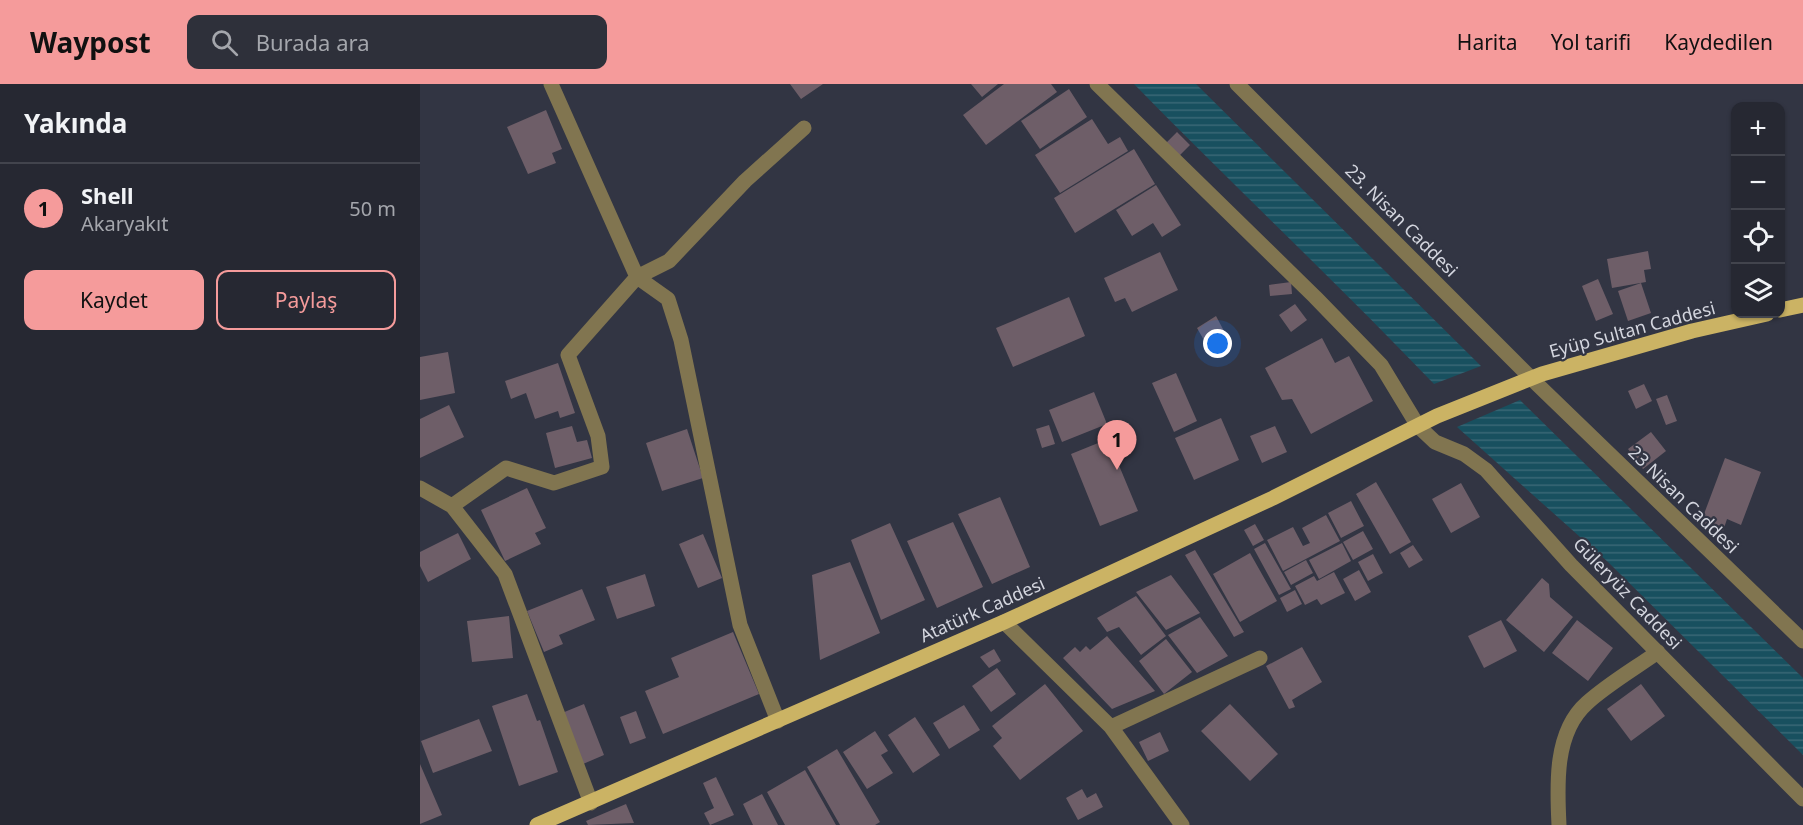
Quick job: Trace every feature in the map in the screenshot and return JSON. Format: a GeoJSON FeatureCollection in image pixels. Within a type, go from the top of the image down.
{"type":"FeatureCollection","features":[{"type":"Feature","properties":{"kind":"main road"},"geometry":{"type":"LineString","coordinates":[[1785,309],[1803,305]]}},
{"type":"Feature","properties":{"kind":"main road","name":"Eyüp Sultan Caddesi"},"geometry":{"type":"LineString","coordinates":[[1437,416],[1692,331],[1749,318]]}},
{"type":"Feature","properties":{"kind":"main road","name":"Atatürk Caddesi"},"geometry":{"type":"LineString","coordinates":[[537,825],[1004,622],[1273,498],[1437,416]]}},
{"type":"Feature","properties":{"kind":"street"},"geometry":{"type":"LineString","coordinates":[[551,84],[637,277],[668,299],[672,309],[681,340],[740,625],[778,721]]}},
{"type":"Feature","properties":{"kind":"street","name":"Güleryüz Caddesi"},"geometry":{"type":"LineString","coordinates":[[1097,84],[1316,297],[1381,366],[1418,426],[1435,442],[1464,454],[1486,470],[1571,565],[1803,799]]}},
{"type":"Feature","properties":{"kind":"street","name":"23. Nisan Caddesi"},"geometry":{"type":"LineString","coordinates":[[1237,84],[1540,380]]}},
{"type":"Feature","properties":{"kind":"street"},"geometry":{"type":"LineString","coordinates":[[452,506],[506,468],[554,483],[602,467],[598,436],[568,355],[637,277],[669,261],[746,181],[804,128]]}},
{"type":"Feature","properties":{"kind":"street","name":"23 Nisan Caddesi"},"geometry":{"type":"LineString","coordinates":[[1540,380],[1803,641]]}},
{"type":"Feature","properties":{"kind":"street"},"geometry":{"type":"LineString","coordinates":[[420,488],[452,506],[505,574],[591,803]]}},
{"type":"Feature","properties":{"kind":"street"},"geometry":{"type":"LineString","coordinates":[[1004,622],[1111,727],[1182,825]]}},
{"type":"Feature","properties":{"kind":"street"},"geometry":{"type":"LineString","coordinates":[[1559,825],[1560,753],[1569,730],[1585,704],[1658,652]]}},
{"type":"Feature","properties":{"kind":"street"},"geometry":{"type":"LineString","coordinates":[[1111,727],[1260,658]]}},
{"type":"Feature","properties":{"kind":"water"},"geometry":{"type":"Polygon","coordinates":[[[1134,84],[1196,84],[1481,366],[1434,384],[1134,84]]]}},
{"type":"Feature","properties":{"kind":"water"},"geometry":{"type":"Polygon","coordinates":[[[1520,400],[1803,678],[1803,755],[1608,562],[1457,427],[1520,400]]]}},
{"type":"Feature","properties":{"kind":"building"},"geometry":{"type":"Polygon","coordinates":[[[790,84],[823,84],[801,99],[790,84]]]}},
{"type":"Feature","properties":{"kind":"building"},"geometry":{"type":"Polygon","coordinates":[[[971,84],[998,84],[982,97],[971,84]]]}},
{"type":"Feature","properties":{"kind":"building"},"geometry":{"type":"Polygon","coordinates":[[[1004,84],[1051,84],[1057,92],[986,145],[963,115],[1004,84]]]}},
{"type":"Feature","properties":{"kind":"building"},"geometry":{"type":"Polygon","coordinates":[[[1069,89],[1087,117],[1040,149],[1021,121],[1069,89]]]}},
{"type":"Feature","properties":{"kind":"building"},"geometry":{"type":"Polygon","coordinates":[[[546,110],[562,149],[552,153],[556,163],[528,174],[507,127],[546,110]]]}},
{"type":"Feature","properties":{"kind":"building"},"geometry":{"type":"Polygon","coordinates":[[[1092,119],[1108,144],[1120,137],[1128,151],[1060,193],[1035,155],[1092,119]]]}},
{"type":"Feature","properties":{"kind":"building"},"geometry":{"type":"Polygon","coordinates":[[[1177,132],[1190,145],[1178,157],[1165,144],[1177,132]]]}},
{"type":"Feature","properties":{"kind":"building"},"geometry":{"type":"Polygon","coordinates":[[[1134,149],[1155,184],[1075,233],[1054,198],[1134,149]]]}},
{"type":"Feature","properties":{"kind":"building"},"geometry":{"type":"Polygon","coordinates":[[[1156,185],[1181,225],[1162,237],[1153,223],[1132,236],[1116,210],[1156,185]]]}},
{"type":"Feature","properties":{"kind":"building"},"geometry":{"type":"Polygon","coordinates":[[[1648,251],[1651,269],[1644,270],[1646,282],[1612,288],[1607,259],[1648,251]]]}},
{"type":"Feature","properties":{"kind":"building"},"geometry":{"type":"Polygon","coordinates":[[[1160,252],[1178,290],[1132,312],[1125,298],[1115,302],[1104,278],[1160,252]]]}},
{"type":"Feature","properties":{"kind":"building"},"geometry":{"type":"Polygon","coordinates":[[[1598,279],[1613,314],[1596,321],[1582,286],[1598,279]]]}},
{"type":"Feature","properties":{"kind":"building"},"geometry":{"type":"Polygon","coordinates":[[[1291,282],[1292,294],[1270,296],[1269,285],[1291,282]]]}},
{"type":"Feature","properties":{"kind":"building"},"geometry":{"type":"Polygon","coordinates":[[[1641,283],[1651,313],[1628,321],[1618,291],[1641,283]]]}},
{"type":"Feature","properties":{"kind":"building"},"geometry":{"type":"Polygon","coordinates":[[[1069,297],[1085,336],[1013,367],[996,328],[1069,297]]]}},
{"type":"Feature","properties":{"kind":"building"},"geometry":{"type":"Polygon","coordinates":[[[1295,304],[1307,320],[1291,332],[1279,315],[1295,304]]]}},
{"type":"Feature","properties":{"kind":"building"},"geometry":{"type":"Polygon","coordinates":[[[1216,316],[1224,331],[1205,342],[1197,328],[1216,316]]]}},
{"type":"Feature","properties":{"kind":"building"},"geometry":{"type":"Polygon","coordinates":[[[1322,338],[1335,363],[1349,356],[1373,401],[1311,434],[1292,399],[1282,400],[1265,368],[1322,338]]]}},
{"type":"Feature","properties":{"kind":"building"},"geometry":{"type":"Polygon","coordinates":[[[448,352],[455,393],[420,400],[420,357],[448,352]]]}},
{"type":"Feature","properties":{"kind":"building"},"geometry":{"type":"Polygon","coordinates":[[[558,363],[575,413],[560,418],[558,411],[535,419],[526,393],[511,399],[505,381],[558,363]]]}},
{"type":"Feature","properties":{"kind":"building"},"geometry":{"type":"Polygon","coordinates":[[[1176,373],[1197,421],[1174,432],[1152,383],[1176,373]]]}},
{"type":"Feature","properties":{"kind":"building"},"geometry":{"type":"Polygon","coordinates":[[[1644,384],[1652,401],[1636,409],[1628,391],[1644,384]]]}},
{"type":"Feature","properties":{"kind":"building"},"geometry":{"type":"Polygon","coordinates":[[[1094,392],[1107,424],[1062,442],[1049,410],[1094,392]]]}},
{"type":"Feature","properties":{"kind":"building"},"geometry":{"type":"Polygon","coordinates":[[[1667,395],[1677,421],[1666,425],[1656,399],[1667,395]]]}},
{"type":"Feature","properties":{"kind":"building"},"geometry":{"type":"Polygon","coordinates":[[[449,405],[464,437],[420,458],[420,419],[449,405]]]}},
{"type":"Feature","properties":{"kind":"building"},"geometry":{"type":"Polygon","coordinates":[[[1221,418],[1239,460],[1194,480],[1175,438],[1221,418]]]}},
{"type":"Feature","properties":{"kind":"building"},"geometry":{"type":"Polygon","coordinates":[[[1049,425],[1055,444],[1042,448],[1036,429],[1049,425]]]}},
{"type":"Feature","properties":{"kind":"building"},"geometry":{"type":"Polygon","coordinates":[[[572,426],[577,442],[587,440],[592,458],[555,468],[546,433],[572,426]]]}},
{"type":"Feature","properties":{"kind":"building"},"geometry":{"type":"Polygon","coordinates":[[[1275,426],[1287,452],[1262,463],[1250,436],[1275,426]]]}},
{"type":"Feature","properties":{"kind":"building"},"geometry":{"type":"Polygon","coordinates":[[[687,429],[703,478],[662,491],[646,443],[687,429]]]}},
{"type":"Feature","properties":{"kind":"building"},"geometry":{"type":"Polygon","coordinates":[[[1651,432],[1666,451],[1643,469],[1628,449],[1651,432]]]}},
{"type":"Feature","properties":{"kind":"building"},"geometry":{"type":"Polygon","coordinates":[[[1108,439],[1138,511],[1100,526],[1071,454],[1108,439]]]}},
{"type":"Feature","properties":{"kind":"building"},"geometry":{"type":"Polygon","coordinates":[[[1725,458],[1761,472],[1741,525],[1727,519],[1723,531],[1701,522],[1725,458]]]}},
{"type":"Feature","properties":{"kind":"building"},"geometry":{"type":"Polygon","coordinates":[[[1376,482],[1411,542],[1390,554],[1356,494],[1376,482]]]}},
{"type":"Feature","properties":{"kind":"building"},"geometry":{"type":"Polygon","coordinates":[[[1461,483],[1480,517],[1451,533],[1432,499],[1461,483]]]}},
{"type":"Feature","properties":{"kind":"building"},"geometry":{"type":"Polygon","coordinates":[[[527,488],[546,528],[535,533],[541,544],[505,561],[481,510],[527,488]]]}},
{"type":"Feature","properties":{"kind":"building"},"geometry":{"type":"Polygon","coordinates":[[[1000,497],[1030,567],[992,584],[958,514],[1000,497]]]}},
{"type":"Feature","properties":{"kind":"building"},"geometry":{"type":"Polygon","coordinates":[[[1351,501],[1364,526],[1341,538],[1328,513],[1351,501]]]}},
{"type":"Feature","properties":{"kind":"building"},"geometry":{"type":"Polygon","coordinates":[[[1326,515],[1340,541],[1283,571],[1267,540],[1293,527],[1303,546],[1310,543],[1302,528],[1326,515]]]}},
{"type":"Feature","properties":{"kind":"building"},"geometry":{"type":"Polygon","coordinates":[[[953,522],[983,587],[937,608],[907,541],[953,522]]]}},
{"type":"Feature","properties":{"kind":"building"},"geometry":{"type":"Polygon","coordinates":[[[890,523],[925,600],[881,620],[851,540],[890,523]]]}},
{"type":"Feature","properties":{"kind":"building"},"geometry":{"type":"Polygon","coordinates":[[[1255,524],[1264,540],[1253,546],[1244,530],[1255,524]]]}},
{"type":"Feature","properties":{"kind":"building"},"geometry":{"type":"Polygon","coordinates":[[[1363,531],[1373,549],[1353,560],[1343,542],[1363,531]]]}},
{"type":"Feature","properties":{"kind":"building"},"geometry":{"type":"Polygon","coordinates":[[[458,533],[471,559],[428,582],[420,566],[420,552],[458,533]]]}},
{"type":"Feature","properties":{"kind":"building"},"geometry":{"type":"Polygon","coordinates":[[[703,534],[722,578],[698,588],[679,544],[703,534]]]}},
{"type":"Feature","properties":{"kind":"building"},"geometry":{"type":"Polygon","coordinates":[[[1265,543],[1291,589],[1279,595],[1254,549],[1265,543]]]}},
{"type":"Feature","properties":{"kind":"building"},"geometry":{"type":"Polygon","coordinates":[[[1342,543],[1351,561],[1319,579],[1309,560],[1342,543]]]}},
{"type":"Feature","properties":{"kind":"building"},"geometry":{"type":"Polygon","coordinates":[[[1413,545],[1423,560],[1409,568],[1400,553],[1413,545]]]}},
{"type":"Feature","properties":{"kind":"building"},"geometry":{"type":"Polygon","coordinates":[[[1195,550],[1244,632],[1234,637],[1185,555],[1195,550]]]}},
{"type":"Feature","properties":{"kind":"building"},"geometry":{"type":"Polygon","coordinates":[[[1250,553],[1277,601],[1240,622],[1213,574],[1250,553]]]}},
{"type":"Feature","properties":{"kind":"building"},"geometry":{"type":"Polygon","coordinates":[[[1373,554],[1383,573],[1368,581],[1358,562],[1373,554]]]}},
{"type":"Feature","properties":{"kind":"building"},"geometry":{"type":"Polygon","coordinates":[[[1306,560],[1313,573],[1291,585],[1284,572],[1306,560]]]}},
{"type":"Feature","properties":{"kind":"building"},"geometry":{"type":"Polygon","coordinates":[[[850,562],[880,633],[820,660],[812,575],[850,562]]]}},
{"type":"Feature","properties":{"kind":"building"},"geometry":{"type":"Polygon","coordinates":[[[1359,570],[1371,592],[1355,601],[1343,579],[1359,570]]]}},
{"type":"Feature","properties":{"kind":"building"},"geometry":{"type":"Polygon","coordinates":[[[1334,572],[1345,593],[1321,605],[1317,599],[1305,605],[1295,586],[1314,576],[1317,581],[1334,572]]]}},
{"type":"Feature","properties":{"kind":"building"},"geometry":{"type":"Polygon","coordinates":[[[645,574],[655,606],[617,619],[606,587],[645,574]]]}},
{"type":"Feature","properties":{"kind":"building"},"geometry":{"type":"Polygon","coordinates":[[[1171,575],[1200,613],[1166,630],[1136,592],[1171,575]]]}},
{"type":"Feature","properties":{"kind":"building"},"geometry":{"type":"Polygon","coordinates":[[[1542,578],[1549,584],[1550,597],[1573,617],[1544,652],[1506,620],[1542,578]]]}},
{"type":"Feature","properties":{"kind":"building"},"geometry":{"type":"Polygon","coordinates":[[[582,589],[595,620],[559,635],[563,644],[544,652],[527,611],[582,589]]]}},
{"type":"Feature","properties":{"kind":"building"},"geometry":{"type":"Polygon","coordinates":[[[1295,590],[1302,604],[1287,612],[1280,598],[1295,590]]]}},
{"type":"Feature","properties":{"kind":"building"},"geometry":{"type":"Polygon","coordinates":[[[1136,596],[1166,636],[1141,655],[1119,627],[1107,632],[1097,618],[1136,596]]]}},
{"type":"Feature","properties":{"kind":"building"},"geometry":{"type":"Polygon","coordinates":[[[509,616],[513,658],[472,662],[467,621],[509,616]]]}},
{"type":"Feature","properties":{"kind":"building"},"geometry":{"type":"Polygon","coordinates":[[[1200,617],[1228,656],[1197,673],[1168,635],[1200,617]]]}},
{"type":"Feature","properties":{"kind":"building"},"geometry":{"type":"Polygon","coordinates":[[[1501,620],[1517,651],[1484,668],[1468,636],[1501,620]]]}},
{"type":"Feature","properties":{"kind":"building"},"geometry":{"type":"Polygon","coordinates":[[[1577,620],[1613,648],[1588,681],[1552,653],[1577,620]]]}},
{"type":"Feature","properties":{"kind":"building"},"geometry":{"type":"Polygon","coordinates":[[[733,632],[759,694],[663,734],[645,691],[679,677],[671,658],[733,632]]]}},
{"type":"Feature","properties":{"kind":"building"},"geometry":{"type":"Polygon","coordinates":[[[1107,636],[1155,691],[1112,709],[1063,658],[1075,647],[1080,652],[1086,646],[1090,650],[1107,636]]]}},
{"type":"Feature","properties":{"kind":"building"},"geometry":{"type":"Polygon","coordinates":[[[1166,639],[1192,672],[1164,694],[1139,661],[1166,639]]]}},
{"type":"Feature","properties":{"kind":"building"},"geometry":{"type":"Polygon","coordinates":[[[1302,647],[1322,682],[1292,700],[1295,707],[1289,709],[1266,666],[1302,647]]]}},
{"type":"Feature","properties":{"kind":"building"},"geometry":{"type":"Polygon","coordinates":[[[994,649],[1001,661],[989,668],[980,657],[994,649]]]}},
{"type":"Feature","properties":{"kind":"building"},"geometry":{"type":"Polygon","coordinates":[[[997,668],[1016,694],[991,712],[972,686],[997,668]]]}},
{"type":"Feature","properties":{"kind":"building"},"geometry":{"type":"Polygon","coordinates":[[[1045,684],[1083,731],[1020,780],[993,746],[1002,738],[992,726],[1045,684]]]}},
{"type":"Feature","properties":{"kind":"building"},"geometry":{"type":"Polygon","coordinates":[[[1641,684],[1665,716],[1631,741],[1607,709],[1641,684]]]}},
{"type":"Feature","properties":{"kind":"building"},"geometry":{"type":"Polygon","coordinates":[[[527,694],[537,721],[540,720],[558,772],[519,786],[492,706],[527,694]]]}},
{"type":"Feature","properties":{"kind":"building"},"geometry":{"type":"Polygon","coordinates":[[[584,704],[604,755],[583,764],[562,713],[584,704]]]}},
{"type":"Feature","properties":{"kind":"building"},"geometry":{"type":"Polygon","coordinates":[[[1230,704],[1278,754],[1250,781],[1201,731],[1230,704]]]}},
{"type":"Feature","properties":{"kind":"building"},"geometry":{"type":"Polygon","coordinates":[[[964,705],[980,730],[949,749],[933,723],[964,705]]]}},
{"type":"Feature","properties":{"kind":"building"},"geometry":{"type":"Polygon","coordinates":[[[636,711],[646,738],[630,744],[620,717],[636,711]]]}},
{"type":"Feature","properties":{"kind":"building"},"geometry":{"type":"Polygon","coordinates":[[[915,717],[940,755],[913,773],[888,735],[915,717]]]}},
{"type":"Feature","properties":{"kind":"building"},"geometry":{"type":"Polygon","coordinates":[[[479,719],[492,751],[433,773],[421,741],[479,719]]]}},
{"type":"Feature","properties":{"kind":"building"},"geometry":{"type":"Polygon","coordinates":[[[875,731],[888,751],[881,755],[893,773],[867,789],[843,752],[875,731]]]}},
{"type":"Feature","properties":{"kind":"building"},"geometry":{"type":"Polygon","coordinates":[[[1160,732],[1169,751],[1148,761],[1139,742],[1160,732]]]}},
{"type":"Feature","properties":{"kind":"building"},"geometry":{"type":"Polygon","coordinates":[[[837,749],[880,822],[875,825],[840,825],[807,767],[837,749]]]}},
{"type":"Feature","properties":{"kind":"building"},"geometry":{"type":"Polygon","coordinates":[[[420,764],[442,815],[420,824],[420,764]]]}},
{"type":"Feature","properties":{"kind":"building"},"geometry":{"type":"Polygon","coordinates":[[[805,770],[836,825],[785,825],[767,792],[805,770]]]}},
{"type":"Feature","properties":{"kind":"building"},"geometry":{"type":"Polygon","coordinates":[[[716,777],[734,815],[710,825],[704,813],[714,808],[703,783],[716,777]]]}},
{"type":"Feature","properties":{"kind":"building"},"geometry":{"type":"Polygon","coordinates":[[[1082,789],[1087,798],[1096,793],[1103,807],[1078,820],[1066,798],[1082,789]]]}},
{"type":"Feature","properties":{"kind":"building"},"geometry":{"type":"Polygon","coordinates":[[[762,794],[778,825],[753,825],[743,804],[762,794]]]}},
{"type":"Feature","properties":{"kind":"building"},"geometry":{"type":"Polygon","coordinates":[[[626,804],[634,823],[588,825],[586,821],[626,804]]]}},
{"type":"Feature","properties":{"kind":"place","name":"Shell"},"geometry":{"type":"Point","coordinates":[1117,470]}}]}
